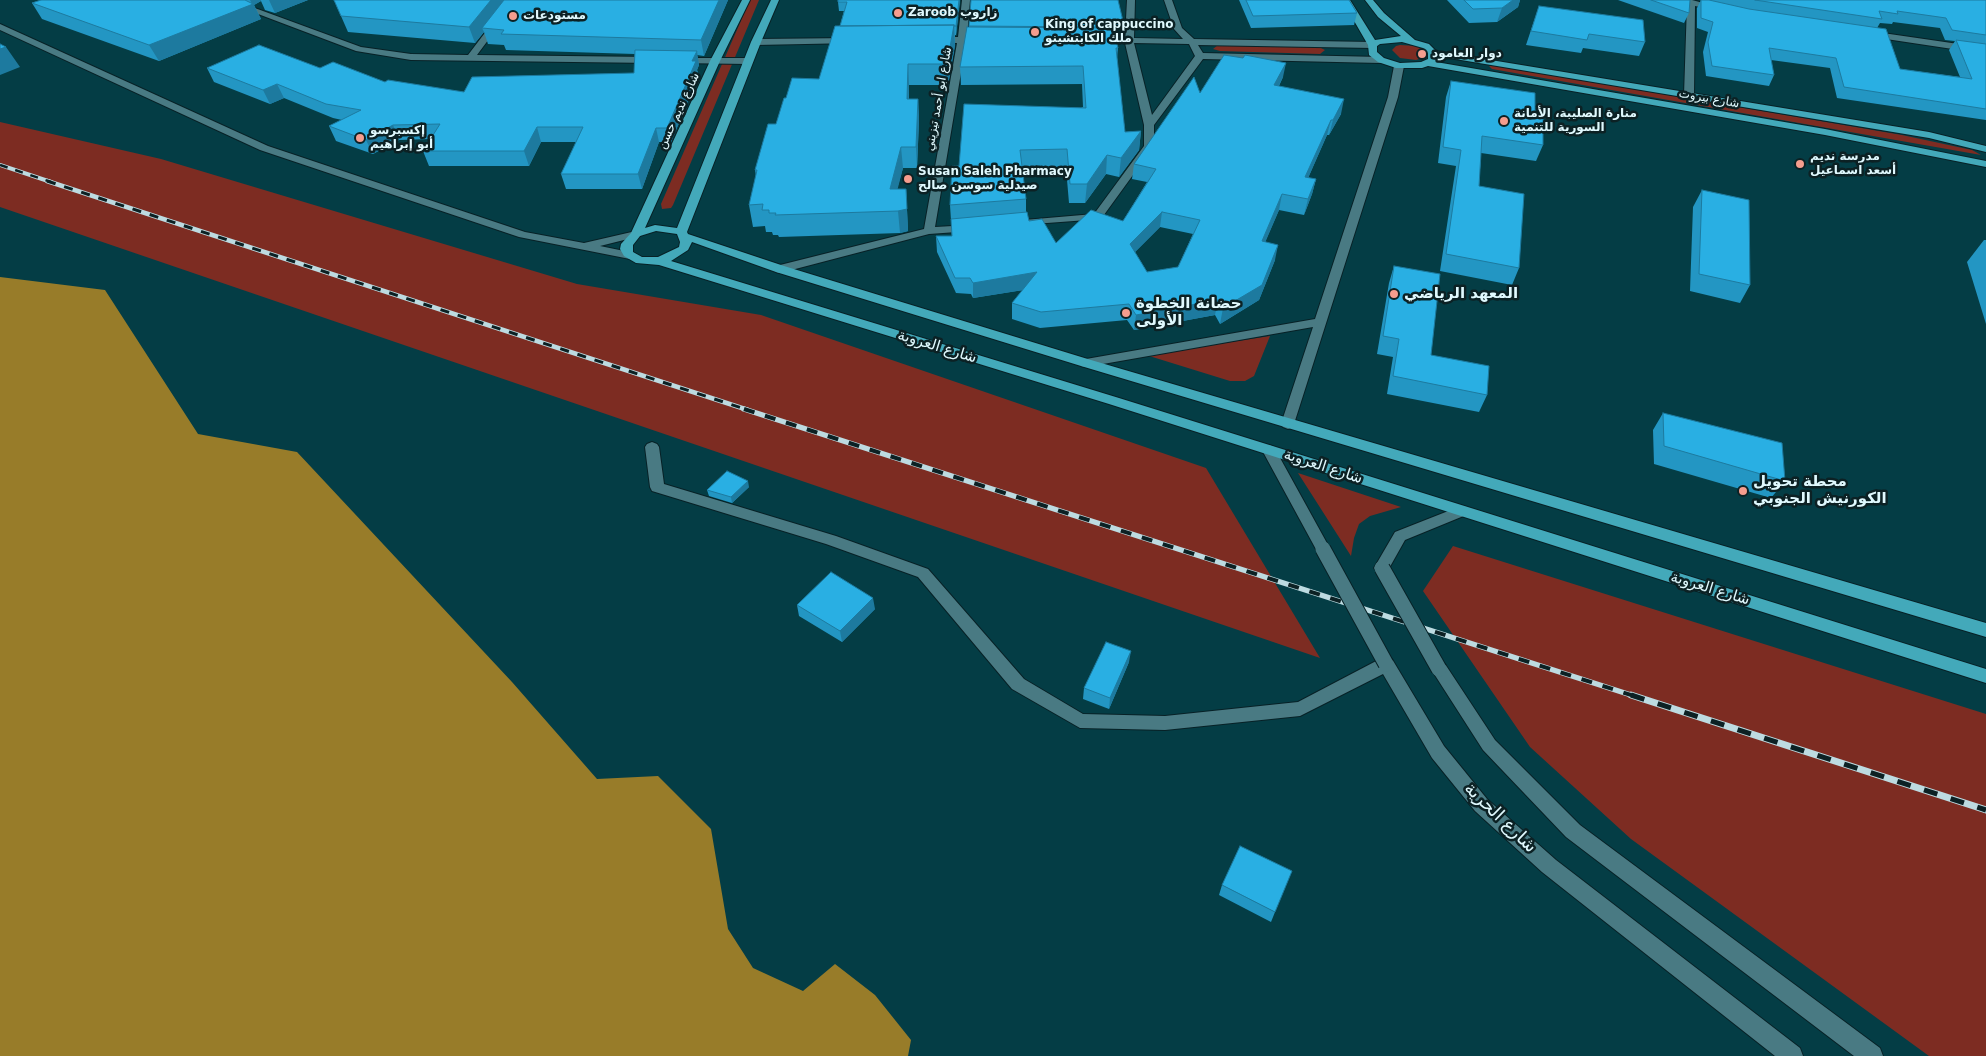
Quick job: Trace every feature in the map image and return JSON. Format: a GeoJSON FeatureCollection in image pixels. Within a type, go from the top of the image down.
{"type":"FeatureCollection","features":[{"type":"Feature","properties":{"kind":"main road","name":"شارع نديم حسن"},"geometry":{"type":"LineString","coordinates":[[636,234],[715,61],[746,0]]}},
{"type":"Feature","properties":{"kind":"main road"},"geometry":{"type":"LineString","coordinates":[[660,260],[678,253],[684,248],[686,242],[682,234],[748,61],[775,0]]}},
{"type":"Feature","properties":{"kind":"main road"},"geometry":{"type":"LineString","coordinates":[[1346,0],[1373,45],[1372,53],[1381,60]]}},
{"type":"Feature","properties":{"kind":"main road"},"geometry":{"type":"LineString","coordinates":[[1369,0],[1380,15],[1412,41]]}},
{"type":"Feature","properties":{"kind":"main road","name":"شارع بيروت"},"geometry":{"type":"LineString","coordinates":[[1373,45],[1384,40],[1412,41],[1426,46],[1433,53],[1929,135],[1986,149]]}},
{"type":"Feature","properties":{"kind":"main road"},"geometry":{"type":"LineString","coordinates":[[1428,64],[1432,61],[1433,53]]}},
{"type":"Feature","properties":{"kind":"main road","name":"شارع بيروت"},"geometry":{"type":"LineString","coordinates":[[1381,60],[1399,66],[1428,64],[1834,134],[1986,164]]}},
{"type":"Feature","properties":{"kind":"main road","name":"شارع العروبة"},"geometry":{"type":"LineString","coordinates":[[636,234],[645,230],[665,228],[780,269],[1086,363],[1986,630]]}},
{"type":"Feature","properties":{"kind":"main road"},"geometry":{"type":"LineString","coordinates":[[630,255],[626,249],[627,244],[636,234]]}},
{"type":"Feature","properties":{"kind":"main road","name":"شارع العروبة"},"geometry":{"type":"LineString","coordinates":[[630,255],[640,260],[660,260],[1986,676]]}},
{"type":"Feature","properties":{"kind":"street"},"geometry":{"type":"LineString","coordinates":[[224,0],[359,49],[411,57],[748,61]]}},
{"type":"Feature","properties":{"kind":"street"},"geometry":{"type":"LineString","coordinates":[[470,58],[514,0]]}},
{"type":"Feature","properties":{"kind":"street","name":"شارع ابو أحمد تيزيني"},"geometry":{"type":"LineString","coordinates":[[929,231],[962,40],[966,0]]}},
{"type":"Feature","properties":{"kind":"street"},"geometry":{"type":"LineString","coordinates":[[1008,225],[1097,217],[1149,146],[1150,125],[1130,41],[1132,0]]}},
{"type":"Feature","properties":{"kind":"street"},"geometry":{"type":"LineString","coordinates":[[1168,0],[1178,29],[1193,43],[1200,56]]}},
{"type":"Feature","properties":{"kind":"street"},"geometry":{"type":"LineString","coordinates":[[1680,0],[1726,10]]}},
{"type":"Feature","properties":{"kind":"street"},"geometry":{"type":"LineString","coordinates":[[1688,95],[1691,3]]}},
{"type":"Feature","properties":{"kind":"street"},"geometry":{"type":"LineString","coordinates":[[252,10],[267,4]]}},
{"type":"Feature","properties":{"kind":"street"},"geometry":{"type":"LineString","coordinates":[[0,27],[264,148],[523,234],[630,255]]}},
{"type":"Feature","properties":{"kind":"street"},"geometry":{"type":"LineString","coordinates":[[1855,32],[1986,51]]}},
{"type":"Feature","properties":{"kind":"street"},"geometry":{"type":"LineString","coordinates":[[923,40],[992,40]]}},
{"type":"Feature","properties":{"kind":"street"},"geometry":{"type":"LineString","coordinates":[[1090,40],[1373,45]]}},
{"type":"Feature","properties":{"kind":"street"},"geometry":{"type":"LineString","coordinates":[[756,42],[864,41]]}},
{"type":"Feature","properties":{"kind":"street"},"geometry":{"type":"LineString","coordinates":[[1150,125],[1200,56]]}},
{"type":"Feature","properties":{"kind":"street"},"geometry":{"type":"LineString","coordinates":[[1200,56],[1381,60]]}},
{"type":"Feature","properties":{"kind":"street"},"geometry":{"type":"LineString","coordinates":[[1288,424],[1393,96],[1399,66]]}},
{"type":"Feature","properties":{"kind":"street"},"geometry":{"type":"LineString","coordinates":[[780,269],[929,231],[979,227]]}},
{"type":"Feature","properties":{"kind":"street"},"geometry":{"type":"LineString","coordinates":[[582,246],[636,234]]}},
{"type":"Feature","properties":{"kind":"street"},"geometry":{"type":"LineString","coordinates":[[1086,363],[1321,322]]}},
{"type":"Feature","properties":{"kind":"street"},"geometry":{"type":"LineString","coordinates":[[652,447],[657,487],[832,540],[923,573],[1018,684],[1080,721],[1165,723],[1300,710],[1386,664]]}},
{"type":"Feature","properties":{"kind":"street","name":"شارع الحرية"},"geometry":{"type":"LineString","coordinates":[[1269,450],[1386,664],[1438,752],[1481,805],[1549,866],[1792,1056]]}},
{"type":"Feature","properties":{"kind":"street"},"geometry":{"type":"LineString","coordinates":[[1461,511],[1400,536],[1382,568],[1439,669],[1489,746],[1573,832],[1872,1056]]}},
{"type":"Feature","properties":{"kind":"shaded area"},"geometry":{"type":"Polygon","coordinates":[[[750,0],[759,0],[673,205],[671,208],[662,209],[661,204],[750,0]]]}},
{"type":"Feature","properties":{"kind":"shaded area"},"geometry":{"type":"Polygon","coordinates":[[[1218,45],[1319,47],[1325,50],[1320,54],[1220,51],[1213,49],[1218,45]]]}},
{"type":"Feature","properties":{"kind":"shaded area"},"geometry":{"type":"Polygon","coordinates":[[[1400,45],[1418,46],[1427,51],[1428,56],[1416,60],[1400,58],[1392,50],[1400,45]]]}},
{"type":"Feature","properties":{"kind":"shaded area"},"geometry":{"type":"Polygon","coordinates":[[[1493,65],[1902,135],[1972,150],[1981,155],[1492,69],[1489,66],[1493,65]]]}},
{"type":"Feature","properties":{"kind":"shaded area"},"geometry":{"type":"Polygon","coordinates":[[[0,122],[161,159],[577,284],[761,315],[1206,468],[1320,658],[0,207],[0,122]]]}},
{"type":"Feature","properties":{"kind":"shaded area"},"geometry":{"type":"Polygon","coordinates":[[[0,277],[105,290],[198,434],[297,452],[512,682],[597,779],[658,776],[711,829],[728,929],[753,968],[803,991],[835,964],[875,995],[911,1040],[908,1056],[0,1056],[0,277]]]}},
{"type":"Feature","properties":{"kind":"shaded area"},"geometry":{"type":"Polygon","coordinates":[[[1270,336],[1254,376],[1245,381],[1230,381],[1146,355],[1270,336]]]}},
{"type":"Feature","properties":{"kind":"shaded area"},"geometry":{"type":"Polygon","coordinates":[[[1298,473],[1401,507],[1370,516],[1359,524],[1351,556],[1298,473]]]}},
{"type":"Feature","properties":{"kind":"shaded area"},"geometry":{"type":"Polygon","coordinates":[[[1453,546],[1986,714],[1986,1056],[1929,1056],[1631,839],[1530,747],[1423,591],[1453,546]]]}},
{"type":"Feature","properties":{"kind":"building"},"geometry":{"type":"Polygon","coordinates":[[[41,0],[245,0],[253,4],[149,45],[32,3],[41,0]]]}},
{"type":"Feature","properties":{"kind":"building"},"geometry":{"type":"Polygon","coordinates":[[[334,0],[491,0],[469,27],[341,16],[334,0]]]}},
{"type":"Feature","properties":{"kind":"building"},"geometry":{"type":"Polygon","coordinates":[[[504,0],[719,0],[701,40],[501,34],[504,30],[482,28],[504,0]]]}},
{"type":"Feature","properties":{"kind":"building"},"geometry":{"type":"Polygon","coordinates":[[[838,0],[959,0],[956,26],[840,26],[847,2],[838,2],[838,0]]]}},
{"type":"Feature","properties":{"kind":"building"},"geometry":{"type":"Polygon","coordinates":[[[971,0],[1118,0],[1123,21],[1099,21],[1099,27],[969,26],[971,0]]]}},
{"type":"Feature","properties":{"kind":"building"},"geometry":{"type":"Polygon","coordinates":[[[1246,0],[1349,0],[1357,13],[1253,16],[1246,0]]]}},
{"type":"Feature","properties":{"kind":"building"},"geometry":{"type":"Polygon","coordinates":[[[1464,0],[1513,0],[1502,8],[1473,9],[1464,0]]]}},
{"type":"Feature","properties":{"kind":"building"},"geometry":{"type":"Polygon","coordinates":[[[1651,0],[1690,0],[1689,13],[1651,0]]]}},
{"type":"Feature","properties":{"kind":"building"},"geometry":{"type":"Polygon","coordinates":[[[1701,0],[1886,29],[1900,69],[1972,79],[1956,40],[1986,44],[1986,109],[1844,87],[1836,58],[1769,48],[1774,75],[1712,66],[1708,42],[1713,22],[1701,18],[1701,0]]]}},
{"type":"Feature","properties":{"kind":"building"},"geometry":{"type":"Polygon","coordinates":[[[1755,0],[1986,0],[1986,35],[1952,30],[1946,18],[1897,11],[1898,14],[1879,11],[1882,19],[1755,0]]]}},
{"type":"Feature","properties":{"kind":"building"},"geometry":{"type":"Polygon","coordinates":[[[1539,6],[1643,20],[1645,42],[1589,34],[1587,40],[1531,31],[1539,6]]]}},
{"type":"Feature","properties":{"kind":"building"},"geometry":{"type":"Polygon","coordinates":[[[954,25],[947,64],[908,64],[907,99],[918,99],[916,147],[901,147],[890,189],[906,189],[907,209],[898,211],[775,215],[776,213],[769,213],[769,210],[762,210],[763,204],[749,205],[757,170],[755,170],[768,124],[776,124],[792,78],[819,79],[835,26],[954,25]]]}},
{"type":"Feature","properties":{"kind":"building"},"geometry":{"type":"Polygon","coordinates":[[[967,27],[1113,28],[1118,48],[1116,48],[1125,132],[1141,131],[1121,158],[1107,155],[1087,184],[1070,184],[1067,149],[1020,150],[1026,199],[950,205],[952,166],[959,166],[964,104],[1086,108],[1083,66],[960,67],[967,27]]]}},
{"type":"Feature","properties":{"kind":"building"},"geometry":{"type":"Polygon","coordinates":[[[259,45],[320,68],[333,62],[385,82],[388,80],[464,92],[472,77],[634,73],[635,50],[697,51],[692,61],[696,61],[667,128],[656,128],[638,174],[561,174],[583,127],[537,127],[524,151],[423,151],[440,124],[393,125],[366,140],[329,126],[361,110],[326,104],[277,84],[263,90],[207,68],[259,45]]]}},
{"type":"Feature","properties":{"kind":"building"},"geometry":{"type":"Polygon","coordinates":[[[1224,55],[1243,58],[1245,55],[1286,63],[1274,85],[1344,99],[1333,120],[1331,120],[1305,177],[1316,179],[1308,199],[1282,194],[1262,241],[1278,245],[1262,285],[1223,308],[1218,300],[1136,315],[1129,304],[1041,312],[1012,303],[1037,272],[973,283],[970,278],[955,278],[936,236],[952,236],[951,219],[1027,212],[1029,221],[1042,219],[1056,243],[1091,210],[1123,221],[1156,169],[1134,164],[1194,77],[1200,93],[1224,55]],[[1162,212],[1130,244],[1147,272],[1178,267],[1200,220],[1162,212]]]}},
{"type":"Feature","properties":{"kind":"building"},"geometry":{"type":"Polygon","coordinates":[[[1451,81],[1535,93],[1535,113],[1543,114],[1543,145],[1482,136],[1479,186],[1524,194],[1519,268],[1446,254],[1461,150],[1443,147],[1451,81]]]}},
{"type":"Feature","properties":{"kind":"building"},"geometry":{"type":"Polygon","coordinates":[[[1702,190],[1749,200],[1750,285],[1699,274],[1702,190]]]}},
{"type":"Feature","properties":{"kind":"building"},"geometry":{"type":"Polygon","coordinates":[[[1394,266],[1440,274],[1431,355],[1489,366],[1487,395],[1393,376],[1399,339],[1383,336],[1394,266]]]}},
{"type":"Feature","properties":{"kind":"building"},"geometry":{"type":"Polygon","coordinates":[[[1663,413],[1782,443],[1785,481],[1664,446],[1663,413]]]}},
{"type":"Feature","properties":{"kind":"building"},"geometry":{"type":"Polygon","coordinates":[[[727,471],[748,481],[731,497],[707,490],[727,471]]]}},
{"type":"Feature","properties":{"kind":"building"},"geometry":{"type":"Polygon","coordinates":[[[831,572],[873,598],[840,631],[797,605],[831,572]]]}},
{"type":"Feature","properties":{"kind":"building"},"geometry":{"type":"Polygon","coordinates":[[[1106,642],[1131,651],[1110,698],[1084,688],[1106,642]]]}},
{"type":"Feature","properties":{"kind":"building"},"geometry":{"type":"Polygon","coordinates":[[[1240,846],[1292,871],[1275,912],[1222,885],[1240,846]]]}},
{"type":"Feature","properties":{"kind":"railway"},"geometry":{"type":"LineString","coordinates":[[0,165],[51,182]]}},
{"type":"Feature","properties":{"kind":"railway"},"geometry":{"type":"LineString","coordinates":[[47,181],[748,410]]}},
{"type":"Feature","properties":{"kind":"railway"},"geometry":{"type":"LineString","coordinates":[[744,409],[1634,696]]}},
{"type":"Feature","properties":{"kind":"railway"},"geometry":{"type":"LineString","coordinates":[[1631,695],[1986,810]]}},
{"type":"Feature","properties":{"kind":"place","name":"Zaroob زاروب"},"geometry":{"type":"Point","coordinates":[898,13]}},
{"type":"Feature","properties":{"kind":"place","name":"مستودعات"},"geometry":{"type":"Point","coordinates":[513,16]}},
{"type":"Feature","properties":{"kind":"place","name":"King of cappuccino ملك الكابتشينو"},"geometry":{"type":"Point","coordinates":[1035,32]}},
{"type":"Feature","properties":{"kind":"place","name":"دوار العامود"},"geometry":{"type":"Point","coordinates":[1422,54]}},
{"type":"Feature","properties":{"kind":"place","name":"منارة الصليبة، الأمانة السورية للتنمية"},"geometry":{"type":"Point","coordinates":[1504,121]}},
{"type":"Feature","properties":{"kind":"place","name":"إكسبرسو أبو إبراهيم"},"geometry":{"type":"Point","coordinates":[360,138]}},
{"type":"Feature","properties":{"kind":"place","name":"مدرسة نديم أسعد اسماعيل"},"geometry":{"type":"Point","coordinates":[1800,164]}},
{"type":"Feature","properties":{"kind":"place","name":"Susan Saleh Pharmacy صيدلية سوسن صالح"},"geometry":{"type":"Point","coordinates":[908,179]}},
{"type":"Feature","properties":{"kind":"place","name":"المعهد الرياضي"},"geometry":{"type":"Point","coordinates":[1394,294]}},
{"type":"Feature","properties":{"kind":"place","name":"حضانة الخطوة الأولى"},"geometry":{"type":"Point","coordinates":[1126,313]}},
{"type":"Feature","properties":{"kind":"place","name":"محطة تحويل الكورنيش الجنوبي"},"geometry":{"type":"Point","coordinates":[1743,491]}}]}
